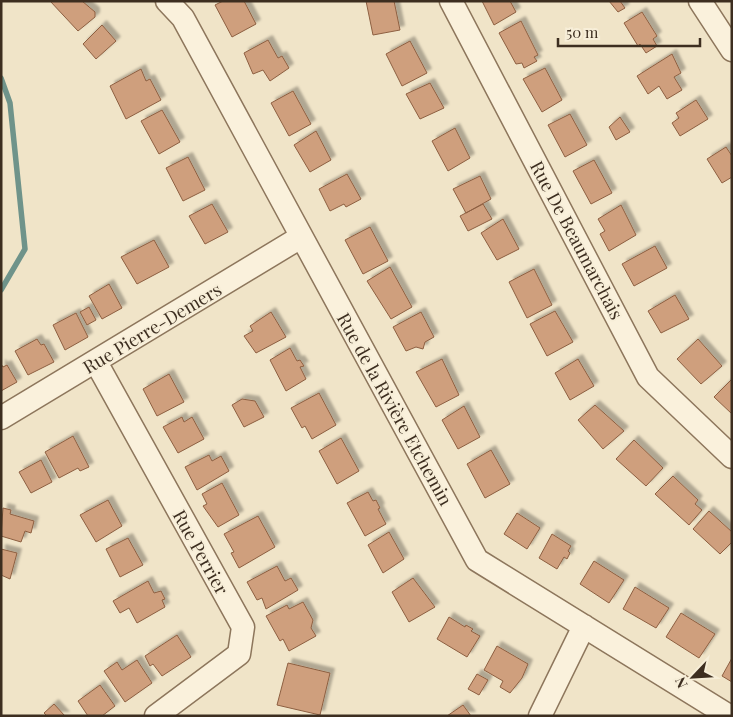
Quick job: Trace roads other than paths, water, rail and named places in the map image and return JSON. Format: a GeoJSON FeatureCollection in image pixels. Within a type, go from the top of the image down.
{"type":"FeatureCollection","features":[{"type":"Feature","properties":{"kind":"street","name":"Rue de la Rivière Etchemin"},"geometry":{"type":"LineString","coordinates":[[167,1],[183,18],[476,560],[729,716]]}},
{"type":"Feature","properties":{"kind":"street","name":"Rue De Beaumarchais"},"geometry":{"type":"LineString","coordinates":[[451,1],[648,377],[732,457]]}},
{"type":"Feature","properties":{"kind":"street"},"geometry":{"type":"LineString","coordinates":[[700,1],[732,50]]}},
{"type":"Feature","properties":{"kind":"street","name":"Rue Pierre-Demers"},"geometry":{"type":"LineString","coordinates":[[1,418],[301,237]]}},
{"type":"Feature","properties":{"kind":"street","name":"Rue Perrier"},"geometry":{"type":"LineString","coordinates":[[96,362],[243,628],[239,654],[156,716]]}},
{"type":"Feature","properties":{"kind":"street"},"geometry":{"type":"LineString","coordinates":[[540,716],[584,626]]}},
{"type":"Feature","properties":{"kind":"waterway"},"geometry":{"type":"LineString","coordinates":[[1,78],[10,103],[25,249],[1,290]]}}]}
